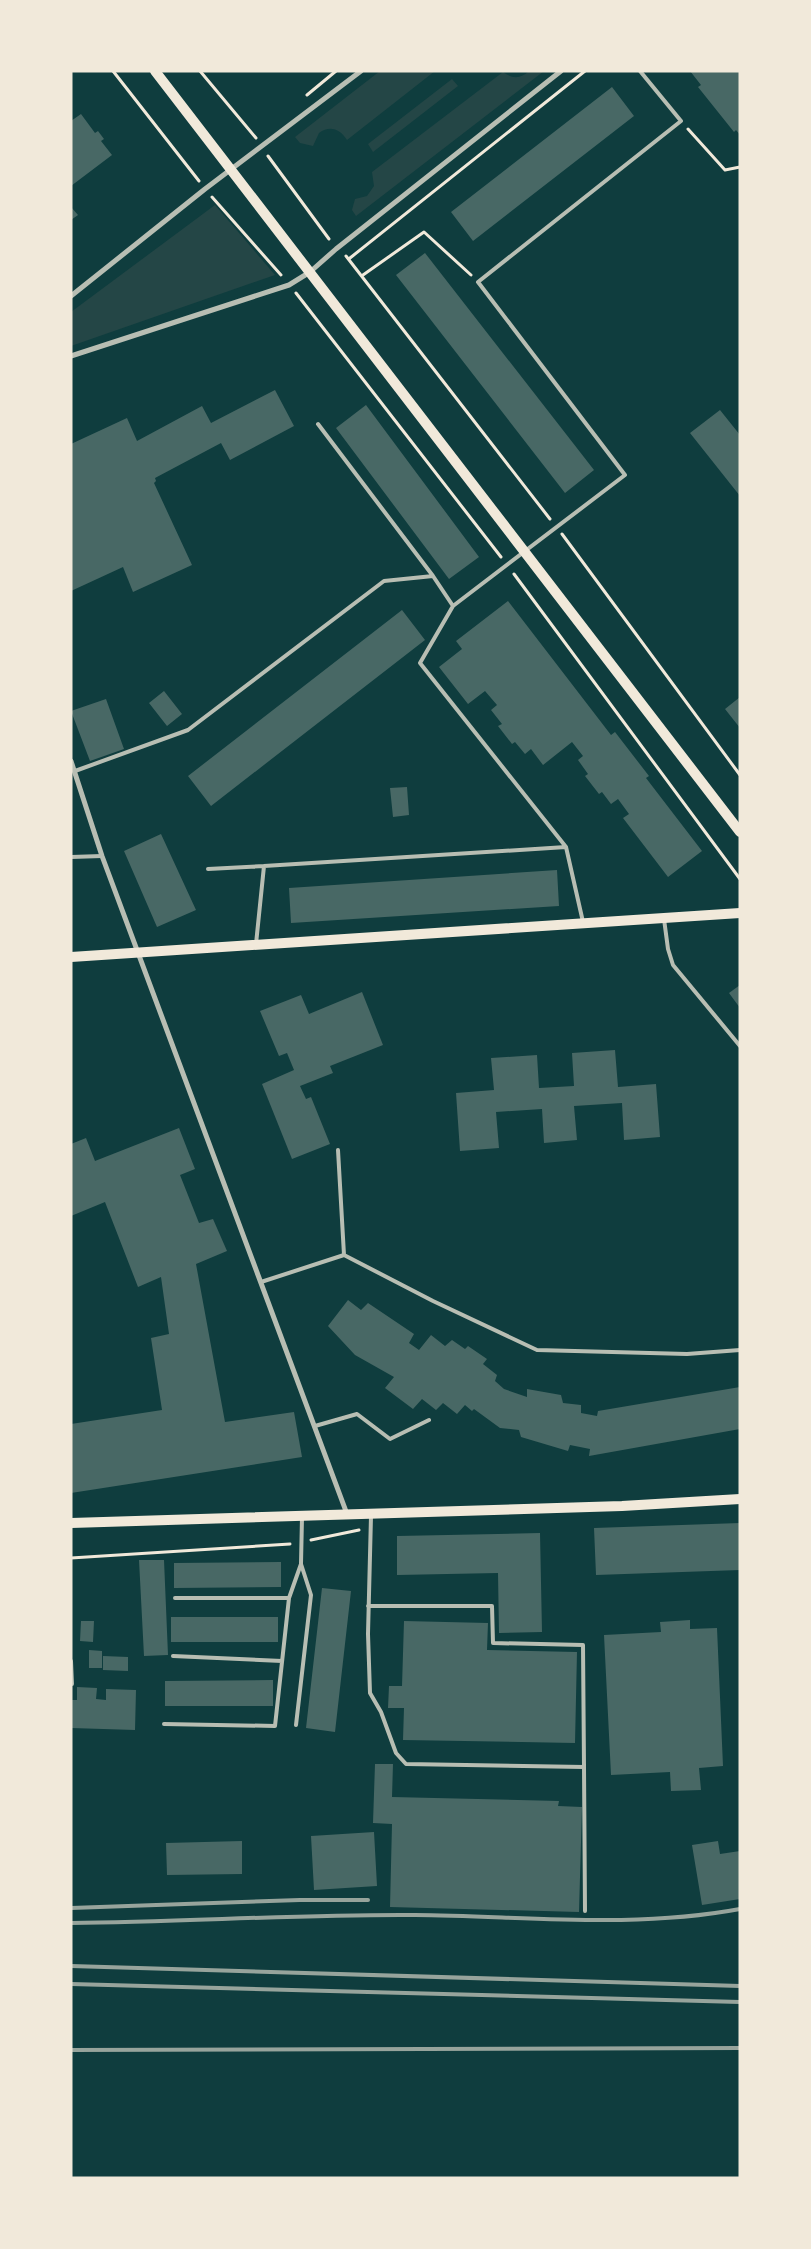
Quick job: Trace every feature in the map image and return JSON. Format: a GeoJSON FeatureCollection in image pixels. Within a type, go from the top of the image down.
{"type":"FeatureCollection","features":[{"type":"Feature","properties":{"kind":"main road"},"geometry":{"type":"LineString","coordinates":[[155,71],[740,832]]}},
{"type":"Feature","properties":{"kind":"main road"},"geometry":{"type":"LineString","coordinates":[[71,957],[740,913]]}},
{"type":"Feature","properties":{"kind":"main road"},"geometry":{"type":"LineString","coordinates":[[71,1523],[622,1506],[740,1499]]}},
{"type":"Feature","properties":{"kind":"street"},"geometry":{"type":"LineString","coordinates":[[71,296],[205,189],[361,71]]}},
{"type":"Feature","properties":{"kind":"street"},"geometry":{"type":"LineString","coordinates":[[71,356],[289,284],[310,272],[336,248],[561,71]]}},
{"type":"Feature","properties":{"kind":"street"},"geometry":{"type":"LineString","coordinates":[[71,761],[76,771],[102,856],[347,1514]]}},
{"type":"Feature","properties":{"kind":"lane"},"geometry":{"type":"LineString","coordinates":[[583,922],[566,847],[420,663],[453,606],[625,475],[478,282],[680,121],[640,71]]}},
{"type":"Feature","properties":{"kind":"lane"},"geometry":{"type":"LineString","coordinates":[[318,424],[434,576],[453,606]]}},
{"type":"Feature","properties":{"kind":"lane"},"geometry":{"type":"LineString","coordinates":[[76,771],[188,730],[384,581],[434,576]]}},
{"type":"Feature","properties":{"kind":"lane"},"geometry":{"type":"LineString","coordinates":[[208,869],[566,847]]}},
{"type":"Feature","properties":{"kind":"lane"},"geometry":{"type":"LineString","coordinates":[[71,857],[102,856]]}},
{"type":"Feature","properties":{"kind":"lane"},"geometry":{"type":"LineString","coordinates":[[256,944],[264,866]]}},
{"type":"Feature","properties":{"kind":"lane"},"geometry":{"type":"LineString","coordinates":[[664,918],[668,949],[673,965],[740,1046]]}},
{"type":"Feature","properties":{"kind":"lane"},"geometry":{"type":"LineString","coordinates":[[338,1150],[344,1255]]}},
{"type":"Feature","properties":{"kind":"lane"},"geometry":{"type":"LineString","coordinates":[[262,1282],[344,1255],[433,1301],[537,1350],[687,1354],[740,1350]]}},
{"type":"Feature","properties":{"kind":"lane"},"geometry":{"type":"LineString","coordinates":[[315,1426],[357,1414],[390,1439],[429,1420]]}},
{"type":"Feature","properties":{"kind":"lane"},"geometry":{"type":"LineString","coordinates":[[371,1513],[368,1606],[370,1693],[381,1712],[396,1753],[406,1764],[584,1767]]}},
{"type":"Feature","properties":{"kind":"lane"},"geometry":{"type":"LineString","coordinates":[[296,1725],[311,1595],[301,1564],[302,1516]]}},
{"type":"Feature","properties":{"kind":"lane"},"geometry":{"type":"LineString","coordinates":[[164,1724],[275,1726],[289,1598],[301,1564]]}},
{"type":"Feature","properties":{"kind":"lane"},"geometry":{"type":"LineString","coordinates":[[175,1598],[289,1598]]}},
{"type":"Feature","properties":{"kind":"lane"},"geometry":{"type":"LineString","coordinates":[[368,1606],[492,1606],[493,1643],[583,1645],[585,1911]]}},
{"type":"Feature","properties":{"kind":"lane"},"geometry":{"type":"LineString","coordinates":[[173,1656],[282,1661]]}},
{"type":"Feature","properties":{"kind":"lane"},"geometry":{"type":"LineString","coordinates":[[71,1661],[72,1684]]}},
{"type":"Feature","properties":{"kind":"path"},"geometry":{"type":"LineString","coordinates":[[113,71],[205,189],[289,284],[507,565],[740,879]]}},
{"type":"Feature","properties":{"kind":"path"},"geometry":{"type":"LineString","coordinates":[[200,71],[256,137],[336,248],[350,258],[556,528],[740,775]]}},
{"type":"Feature","properties":{"kind":"path"},"geometry":{"type":"LineString","coordinates":[[350,258],[586,71]]}},
{"type":"Feature","properties":{"kind":"path"},"geometry":{"type":"LineString","coordinates":[[680,121],[725,170],[740,167]]}},
{"type":"Feature","properties":{"kind":"path"},"geometry":{"type":"LineString","coordinates":[[363,276],[424,232],[478,282]]}},
{"type":"Feature","properties":{"kind":"path"},"geometry":{"type":"LineString","coordinates":[[71,1558],[301,1542],[370,1530]]}},
{"type":"Feature","properties":{"kind":"shaded area"},"geometry":{"type":"Polygon","coordinates":[[[380,71],[435,71],[347,140],[338,131],[327,129],[319,133],[313,146],[300,143],[295,137],[380,71]]]}},
{"type":"Feature","properties":{"kind":"shaded area"},"geometry":{"type":"Polygon","coordinates":[[[529,71],[544,71],[356,216],[352,210],[355,199],[367,196],[374,186],[372,172],[503,72],[516,77],[523,76],[529,71]]]}},
{"type":"Feature","properties":{"kind":"shaded area"},"geometry":{"type":"Polygon","coordinates":[[[452,79],[458,86],[373,152],[368,144],[452,79]]]}},
{"type":"Feature","properties":{"kind":"shaded area"},"geometry":{"type":"Polygon","coordinates":[[[215,205],[275,275],[71,346],[71,312],[215,205]]]}},
{"type":"Feature","properties":{"kind":"building"},"geometry":{"type":"Polygon","coordinates":[[[690,71],[740,71],[740,135],[736,130],[734,132],[698,87],[701,85],[690,71]]]}},
{"type":"Feature","properties":{"kind":"building"},"geometry":{"type":"Polygon","coordinates":[[[612,87],[634,116],[473,241],[451,212],[612,87]]]}},
{"type":"Feature","properties":{"kind":"building"},"geometry":{"type":"Polygon","coordinates":[[[81,114],[95,133],[98,131],[104,139],[101,141],[112,155],[71,186],[71,121],[81,114]]]}},
{"type":"Feature","properties":{"kind":"building"},"geometry":{"type":"Polygon","coordinates":[[[71,207],[78,215],[71,220],[71,207]]]}},
{"type":"Feature","properties":{"kind":"building"},"geometry":{"type":"Polygon","coordinates":[[[425,253],[594,470],[565,493],[396,275],[425,253]]]}},
{"type":"Feature","properties":{"kind":"building"},"geometry":{"type":"Polygon","coordinates":[[[275,390],[294,426],[230,460],[221,443],[155,478],[156,481],[154,483],[192,565],[133,592],[123,567],[71,591],[71,444],[127,418],[137,441],[202,406],[211,423],[275,390]]]}},
{"type":"Feature","properties":{"kind":"building"},"geometry":{"type":"Polygon","coordinates":[[[366,405],[479,557],[449,579],[336,428],[366,405]]]}},
{"type":"Feature","properties":{"kind":"building"},"geometry":{"type":"Polygon","coordinates":[[[720,410],[740,435],[740,496],[690,433],[720,410]]]}},
{"type":"Feature","properties":{"kind":"building"},"geometry":{"type":"Polygon","coordinates":[[[508,601],[611,735],[615,732],[649,776],[646,778],[702,851],[668,877],[623,818],[629,814],[618,799],[611,804],[602,792],[599,794],[585,776],[588,774],[578,760],[583,756],[572,742],[543,765],[531,749],[525,754],[515,742],[512,744],[498,726],[502,724],[491,710],[497,705],[485,691],[468,704],[439,667],[462,649],[456,641],[508,601]]]}},
{"type":"Feature","properties":{"kind":"building"},"geometry":{"type":"Polygon","coordinates":[[[402,610],[425,640],[211,806],[188,776],[402,610]]]}},
{"type":"Feature","properties":{"kind":"building"},"geometry":{"type":"Polygon","coordinates":[[[164,691],[182,714],[167,726],[149,703],[164,691]]]}},
{"type":"Feature","properties":{"kind":"building"},"geometry":{"type":"Polygon","coordinates":[[[740,697],[740,728],[725,709],[740,697]]]}},
{"type":"Feature","properties":{"kind":"building"},"geometry":{"type":"Polygon","coordinates":[[[106,699],[124,749],[90,761],[71,711],[106,699]]]}},
{"type":"Feature","properties":{"kind":"building"},"geometry":{"type":"Polygon","coordinates":[[[407,787],[409,815],[393,817],[390,788],[407,787]]]}},
{"type":"Feature","properties":{"kind":"building"},"geometry":{"type":"Polygon","coordinates":[[[161,834],[196,910],[157,927],[124,851],[161,834]]]}},
{"type":"Feature","properties":{"kind":"building"},"geometry":{"type":"Polygon","coordinates":[[[557,870],[559,906],[291,923],[289,888],[557,870]]]}},
{"type":"Feature","properties":{"kind":"building"},"geometry":{"type":"Polygon","coordinates":[[[740,985],[740,1008],[729,993],[740,985]]]}},
{"type":"Feature","properties":{"kind":"building"},"geometry":{"type":"Polygon","coordinates":[[[362,992],[383,1045],[330,1066],[333,1073],[300,1086],[306,1099],[311,1097],[330,1144],[292,1159],[262,1084],[294,1070],[287,1053],[279,1056],[260,1011],[301,995],[309,1014],[362,992]]]}},
{"type":"Feature","properties":{"kind":"building"},"geometry":{"type":"Polygon","coordinates":[[[615,1050],[618,1087],[656,1084],[660,1137],[624,1140],[622,1103],[574,1106],[577,1140],[544,1143],[542,1109],[496,1112],[499,1148],[460,1151],[456,1093],[494,1090],[491,1058],[537,1055],[539,1088],[574,1086],[572,1053],[615,1050]]]}},
{"type":"Feature","properties":{"kind":"building"},"geometry":{"type":"Polygon","coordinates":[[[179,1128],[195,1169],[180,1175],[199,1223],[213,1219],[227,1251],[196,1264],[225,1422],[294,1412],[302,1457],[71,1493],[71,1424],[162,1410],[151,1338],[169,1334],[161,1277],[138,1287],[105,1202],[71,1216],[71,1144],[86,1138],[95,1161],[179,1128]]]}},
{"type":"Feature","properties":{"kind":"building"},"geometry":{"type":"Polygon","coordinates":[[[348,1300],[361,1310],[368,1303],[414,1334],[409,1343],[419,1350],[431,1335],[445,1346],[452,1340],[465,1349],[468,1346],[487,1359],[483,1364],[497,1375],[495,1381],[504,1389],[527,1397],[527,1389],[561,1395],[563,1403],[581,1405],[581,1413],[597,1416],[598,1411],[740,1387],[740,1429],[589,1456],[590,1449],[570,1445],[568,1451],[521,1437],[519,1430],[500,1428],[474,1409],[472,1411],[465,1405],[457,1414],[443,1403],[436,1410],[422,1399],[413,1409],[385,1388],[394,1377],[355,1355],[328,1326],[348,1300]]]}},
{"type":"Feature","properties":{"kind":"building"},"geometry":{"type":"Polygon","coordinates":[[[740,1523],[740,1570],[596,1575],[594,1528],[740,1523]]]}},
{"type":"Feature","properties":{"kind":"building"},"geometry":{"type":"Polygon","coordinates":[[[540,1533],[542,1632],[499,1633],[498,1573],[397,1575],[397,1536],[540,1533]]]}},
{"type":"Feature","properties":{"kind":"building"},"geometry":{"type":"Polygon","coordinates":[[[139,1560],[164,1560],[168,1655],[144,1656],[139,1560]]]}},
{"type":"Feature","properties":{"kind":"building"},"geometry":{"type":"Polygon","coordinates":[[[281,1562],[281,1587],[174,1588],[174,1563],[281,1562]]]}},
{"type":"Feature","properties":{"kind":"building"},"geometry":{"type":"Polygon","coordinates":[[[322,1588],[351,1591],[335,1732],[306,1728],[322,1588]]]}},
{"type":"Feature","properties":{"kind":"building"},"geometry":{"type":"Polygon","coordinates":[[[171,1617],[278,1617],[278,1642],[171,1642],[171,1617]]]}},
{"type":"Feature","properties":{"kind":"building"},"geometry":{"type":"Polygon","coordinates":[[[690,1620],[690,1629],[717,1628],[723,1766],[699,1768],[701,1790],[671,1791],[670,1772],[611,1775],[604,1635],[661,1632],[660,1622],[690,1620]]]}},
{"type":"Feature","properties":{"kind":"building"},"geometry":{"type":"Polygon","coordinates":[[[81,1621],[94,1621],[93,1642],[80,1641],[81,1621]]]}},
{"type":"Feature","properties":{"kind":"building"},"geometry":{"type":"Polygon","coordinates":[[[404,1621],[488,1623],[487,1650],[577,1652],[575,1743],[403,1740],[404,1708],[388,1708],[389,1686],[402,1686],[404,1621]]]}},
{"type":"Feature","properties":{"kind":"building"},"geometry":{"type":"Polygon","coordinates":[[[89,1650],[102,1651],[102,1668],[89,1668],[89,1650]]]}},
{"type":"Feature","properties":{"kind":"building"},"geometry":{"type":"Polygon","coordinates":[[[103,1656],[128,1657],[128,1671],[103,1670],[103,1656]]]}},
{"type":"Feature","properties":{"kind":"building"},"geometry":{"type":"Polygon","coordinates":[[[273,1680],[273,1706],[165,1706],[165,1681],[273,1680]]]}},
{"type":"Feature","properties":{"kind":"building"},"geometry":{"type":"Polygon","coordinates":[[[77,1687],[97,1688],[96,1699],[106,1700],[106,1689],[136,1690],[135,1730],[71,1728],[71,1700],[77,1700],[77,1687]]]}},
{"type":"Feature","properties":{"kind":"building"},"geometry":{"type":"Polygon","coordinates":[[[375,1764],[393,1764],[392,1797],[559,1801],[558,1806],[582,1807],[579,1912],[390,1907],[392,1824],[373,1823],[375,1764]]]}},
{"type":"Feature","properties":{"kind":"building"},"geometry":{"type":"Polygon","coordinates":[[[374,1832],[377,1886],[314,1890],[311,1836],[374,1832]]]}},
{"type":"Feature","properties":{"kind":"building"},"geometry":{"type":"Polygon","coordinates":[[[242,1841],[242,1874],[167,1875],[166,1843],[242,1841]]]}},
{"type":"Feature","properties":{"kind":"building"},"geometry":{"type":"Polygon","coordinates":[[[718,1841],[720,1854],[740,1851],[740,1899],[702,1905],[692,1845],[718,1841]]]}},
{"type":"Feature","properties":{"kind":"railway"},"geometry":{"type":"LineString","coordinates":[[71,1908],[300,1900],[368,1900]]}},
{"type":"Feature","properties":{"kind":"railway"},"geometry":{"type":"LineString","coordinates":[[71,1923],[372,1915],[618,1920],[659,1919],[740,1909]]}},
{"type":"Feature","properties":{"kind":"railway"},"geometry":{"type":"LineString","coordinates":[[71,1966],[740,1986]]}},
{"type":"Feature","properties":{"kind":"railway"},"geometry":{"type":"LineString","coordinates":[[71,1984],[740,2002]]}},
{"type":"Feature","properties":{"kind":"railway"},"geometry":{"type":"LineString","coordinates":[[71,2050],[740,2048]]}}]}
